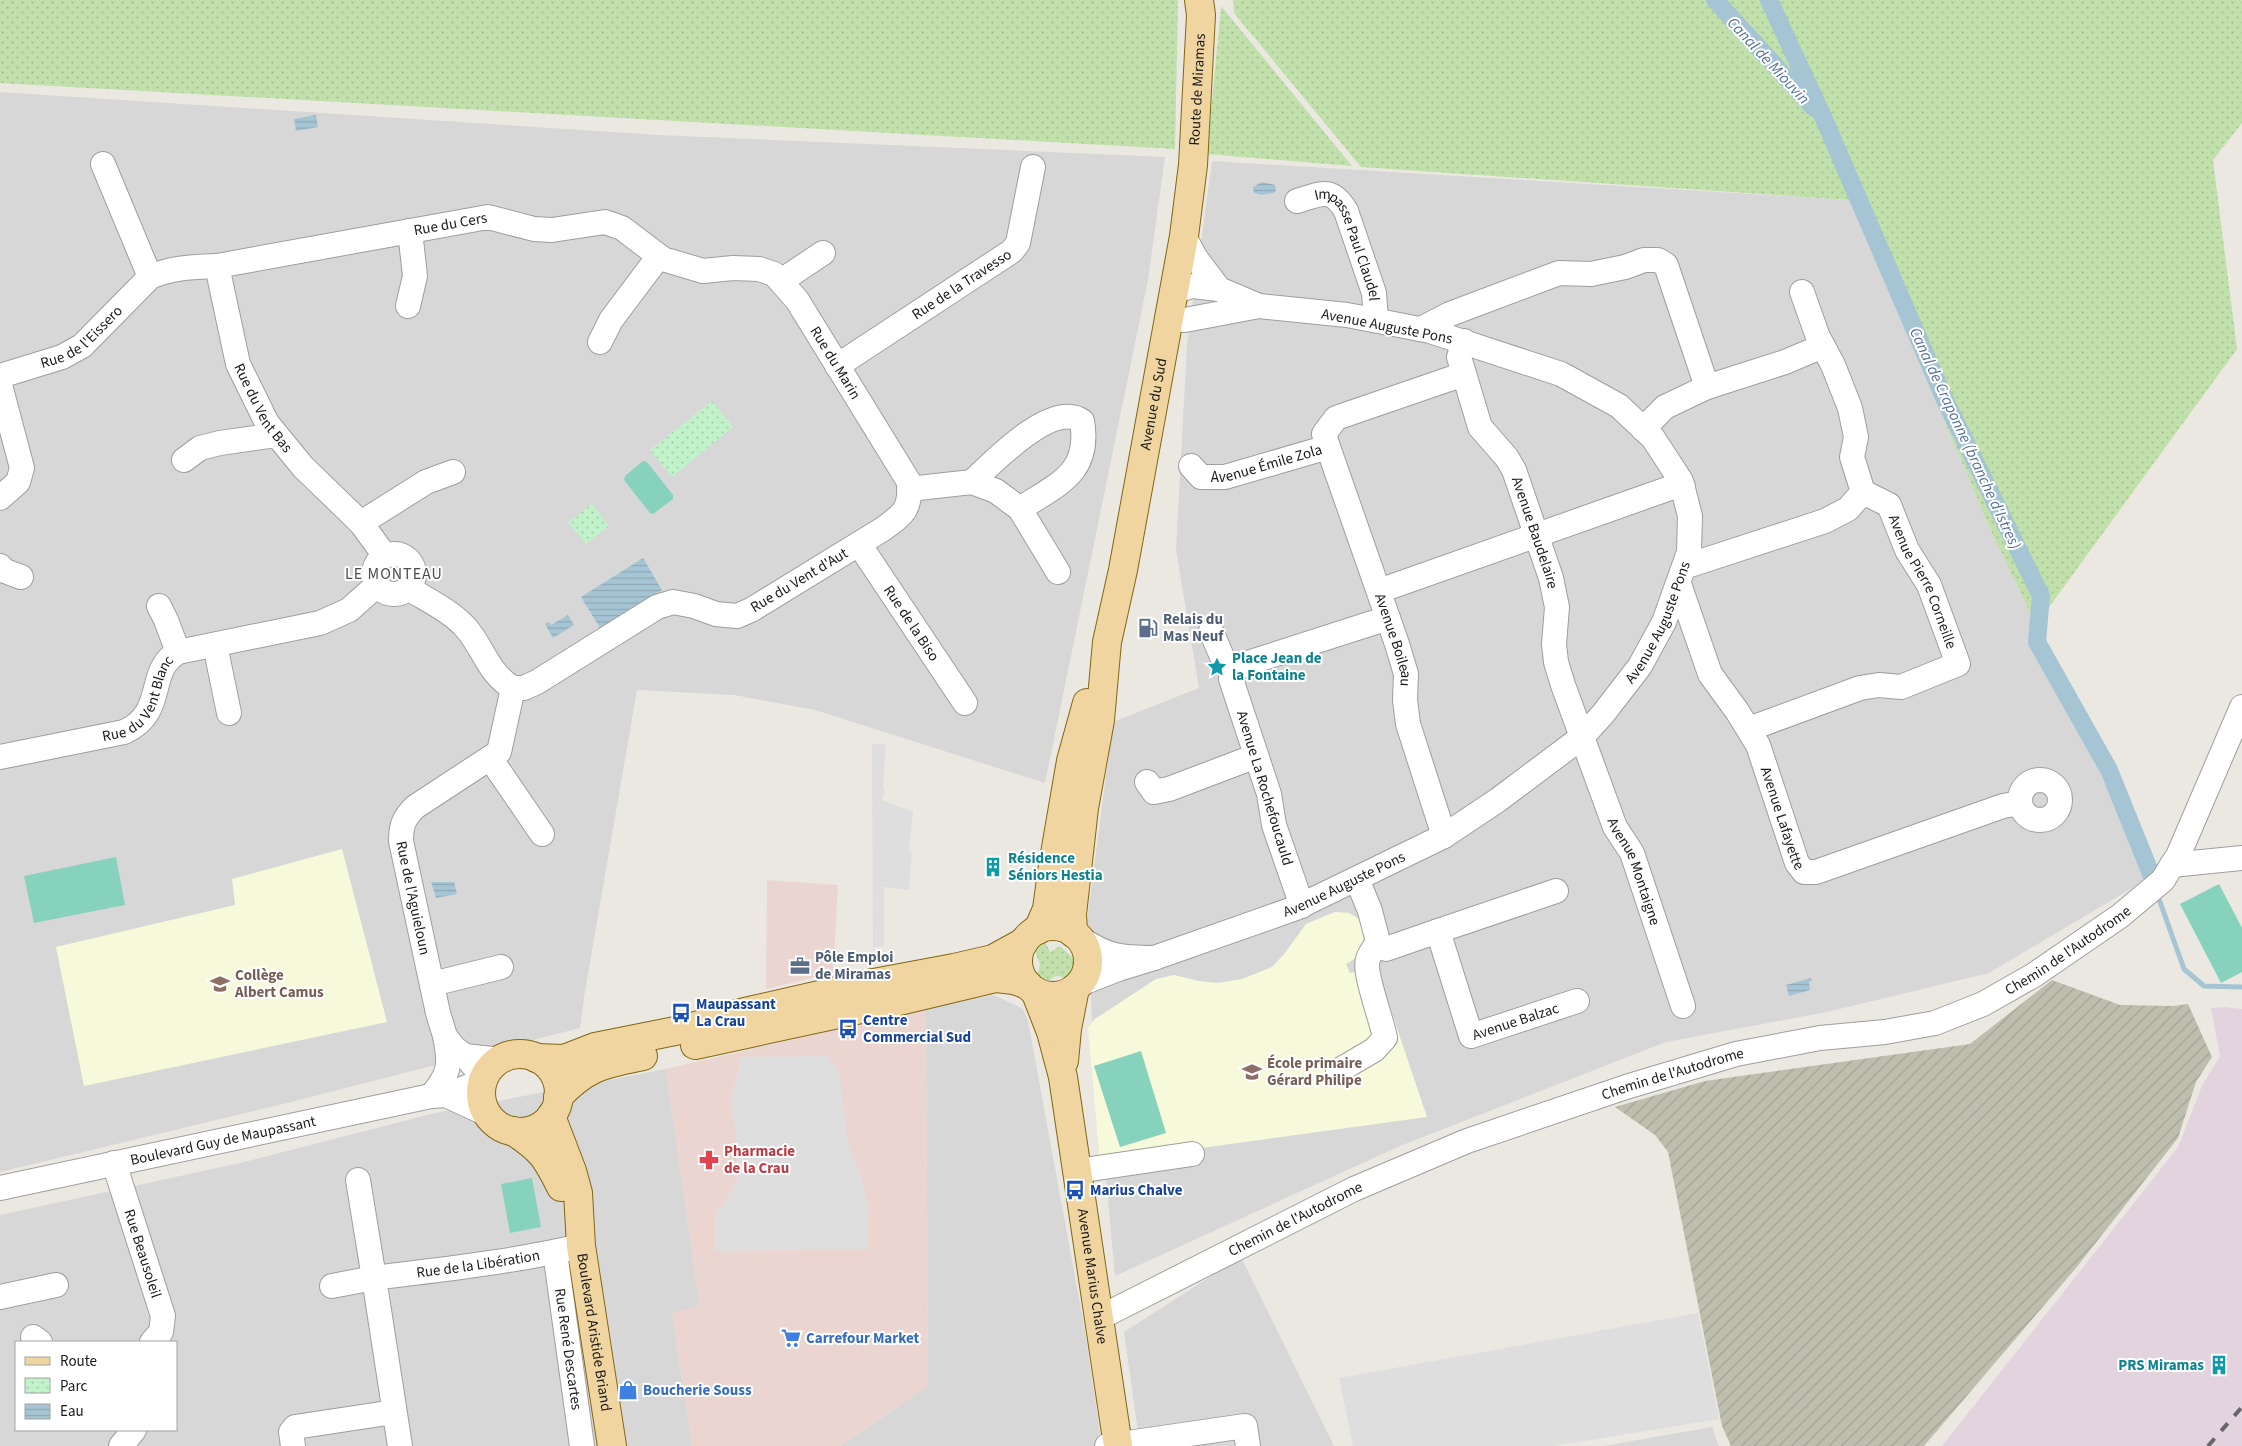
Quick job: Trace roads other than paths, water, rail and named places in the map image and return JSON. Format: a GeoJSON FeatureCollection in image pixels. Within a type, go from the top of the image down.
{"type":"FeatureCollection","features":[{"type":"Feature","properties":{"kind":"main road","name":"Route de Miramas"},"geometry":{"type":"LineString","coordinates":[[1193,165],[1202,5]]}},
{"type":"Feature","properties":{"kind":"main road","name":"Avenue du Sud"},"geometry":{"type":"LineString","coordinates":[[1031,936],[1047,909],[1052,865],[1071,761],[1090,690],[1107,642],[1123,570],[1184,236],[1193,165]]}},
{"type":"Feature","properties":{"kind":"main road","name":"Avenue du Sud"},"geometry":{"type":"LineString","coordinates":[[1077,936],[1072,914],[1084,808],[1100,720],[1107,642]]}},
{"type":"Feature","properties":{"kind":"main road"},"geometry":{"type":"LineString","coordinates":[[1056,926],[1077,936],[1086,950],[1088,962],[1086,974],[1077,986],[1055,996],[1014,980],[996,978],[616,1062],[581,1075],[534,1129],[513,1131],[494,1122],[487,1114],[481,1094],[489,1073],[516,1054],[536,1058],[564,1059],[595,1047],[685,1029],[745,1012],[993,958],[1031,936],[1056,926]]}},
{"type":"Feature","properties":{"kind":"main road"},"geometry":{"type":"LineString","coordinates":[[1031,936],[1018,960],[1019,969],[1032,988]]}},
{"type":"Feature","properties":{"kind":"main road","name":"Avenue Marius Chalve"},"geometry":{"type":"LineString","coordinates":[[1063,1077],[1067,1029],[1077,986]]}},
{"type":"Feature","properties":{"kind":"main road","name":"Avenue Marius Chalve"},"geometry":{"type":"LineString","coordinates":[[1032,988],[1051,1032],[1063,1077],[1099,1318],[1114,1446]]}},
{"type":"Feature","properties":{"kind":"main road"},"geometry":{"type":"LineString","coordinates":[[536,1058],[551,1070],[556,1078],[555,1106]]}},
{"type":"Feature","properties":{"kind":"main road","name":"Boulevard Aristide Briand"},"geometry":{"type":"LineString","coordinates":[[555,1106],[578,1194],[578,1219],[568,1249],[612,1446]]}},
{"type":"Feature","properties":{"kind":"main road","name":"Boulevard Aristide Briand"},"geometry":{"type":"LineString","coordinates":[[513,1131],[531,1143],[545,1156],[578,1219]]}},
{"type":"Feature","properties":{"kind":"street"},"geometry":{"type":"LineString","coordinates":[[103,164],[150,277]]}},
{"type":"Feature","properties":{"kind":"street","name":"Rue de la Travesso"},"geometry":{"type":"LineString","coordinates":[[837,366],[1012,251],[1018,243],[1032,167]]}},
{"type":"Feature","properties":{"kind":"street","name":"Impasse Paul Claudel"},"geometry":{"type":"LineString","coordinates":[[1297,201],[1323,193],[1331,194],[1339,200],[1346,211],[1374,293],[1376,320]]}},
{"type":"Feature","properties":{"kind":"street","name":"Rue du Cers"},"geometry":{"type":"LineString","coordinates":[[217,266],[488,217],[534,229],[552,230],[605,222],[622,228],[659,256]]}},
{"type":"Feature","properties":{"kind":"street"},"geometry":{"type":"LineString","coordinates":[[408,306],[415,276],[410,231]]}},
{"type":"Feature","properties":{"kind":"street"},"geometry":{"type":"LineString","coordinates":[[1184,236],[1195,257],[1219,289]]}},
{"type":"Feature","properties":{"kind":"street"},"geometry":{"type":"LineString","coordinates":[[781,281],[823,253]]}},
{"type":"Feature","properties":{"kind":"street"},"geometry":{"type":"LineString","coordinates":[[600,342],[611,320],[659,256]]}},
{"type":"Feature","properties":{"kind":"street","name":"Rue du Marin"},"geometry":{"type":"LineString","coordinates":[[659,256],[703,271],[733,268],[759,269],[774,274],[797,300],[909,482],[909,489]]}},
{"type":"Feature","properties":{"kind":"street"},"geometry":{"type":"LineString","coordinates":[[1421,329],[1450,314],[1559,273],[1591,274],[1625,267],[1644,260],[1658,260],[1666,265],[1707,387]]}},
{"type":"Feature","properties":{"kind":"street","name":"Rue de l'Eissero"},"geometry":{"type":"LineString","coordinates":[[1,389],[82,346],[150,277],[173,268],[217,266]]}},
{"type":"Feature","properties":{"kind":"street","name":"Rue du Vent Bas"},"geometry":{"type":"LineString","coordinates":[[217,266],[238,364],[256,403],[276,435],[303,467],[361,523],[385,556]]}},
{"type":"Feature","properties":{"kind":"street"},"geometry":{"type":"LineString","coordinates":[[1174,291],[1192,286],[1219,289],[1259,306]]}},
{"type":"Feature","properties":{"kind":"street"},"geometry":{"type":"LineString","coordinates":[[1682,575],[1825,521],[1848,509],[1863,492],[1852,457],[1856,437],[1850,408],[1802,292]]}},
{"type":"Feature","properties":{"kind":"street"},"geometry":{"type":"LineString","coordinates":[[1169,319],[1185,320],[1259,306]]}},
{"type":"Feature","properties":{"kind":"street","name":"Avenue Auguste Pons"},"geometry":{"type":"LineString","coordinates":[[1077,986],[1118,969],[1302,906],[1444,836],[1498,800],[1582,737],[1603,714],[1640,666],[1664,622],[1689,552],[1690,516],[1681,481],[1653,438],[1619,406],[1561,374],[1464,341],[1421,329],[1347,315],[1259,306]]}},
{"type":"Feature","properties":{"kind":"street","name":"Avenue Baudelaire"},"geometry":{"type":"LineString","coordinates":[[1464,341],[1459,358],[1480,427],[1507,458],[1514,470],[1537,535],[1557,607],[1554,644],[1556,662],[1582,737]]}},
{"type":"Feature","properties":{"kind":"street"},"geometry":{"type":"LineString","coordinates":[[1643,429],[1665,407],[1707,387],[1785,362],[1823,346]]}},
{"type":"Feature","properties":{"kind":"street","name":"Avenue Émile Zola"},"geometry":{"type":"LineString","coordinates":[[1191,466],[1201,477],[1225,477],[1328,447],[1324,434],[1336,418],[1464,374]]}},
{"type":"Feature","properties":{"kind":"street"},"geometry":{"type":"LineString","coordinates":[[0,498],[18,482],[22,468],[1,389]]}},
{"type":"Feature","properties":{"kind":"street"},"geometry":{"type":"LineString","coordinates":[[972,482],[1008,448],[1031,431],[1052,420],[1074,415],[1082,421],[1083,430],[1080,460],[1076,469],[1068,477],[1020,509]]}},
{"type":"Feature","properties":{"kind":"street"},"geometry":{"type":"LineString","coordinates":[[184,460],[200,448],[213,444],[276,435]]}},
{"type":"Feature","properties":{"kind":"street","name":"Avenue Boileau"},"geometry":{"type":"LineString","coordinates":[[1328,447],[1406,674],[1405,700],[1408,724],[1444,836]]}},
{"type":"Feature","properties":{"kind":"street"},"geometry":{"type":"LineString","coordinates":[[361,523],[426,482],[453,472]]}},
{"type":"Feature","properties":{"kind":"street"},"geometry":{"type":"LineString","coordinates":[[859,544],[901,516],[910,501],[909,489],[972,482],[996,491],[1020,509],[1058,572]]}},
{"type":"Feature","properties":{"kind":"street"},"geometry":{"type":"LineString","coordinates":[[1379,591],[1673,487],[1682,487]]}},
{"type":"Feature","properties":{"kind":"street","name":"Avenue Pierre Corneille"},"geometry":{"type":"LineString","coordinates":[[1749,729],[1860,688],[1879,685],[1901,687],[1958,664],[1930,585],[1907,550],[1889,505],[1863,492]]}},
{"type":"Feature","properties":{"kind":"street","name":"Rue du Vent d'Aut"},"geometry":{"type":"LineString","coordinates":[[513,688],[524,688],[537,682],[652,611],[673,602],[694,606],[716,614],[737,616],[751,610],[859,544]]}},
{"type":"Feature","properties":{"kind":"street","name":"Rue de la Biso"},"geometry":{"type":"LineString","coordinates":[[859,544],[965,702]]}},
{"type":"Feature","properties":{"kind":"street"},"geometry":{"type":"LineString","coordinates":[[399,554],[410,562],[414,575],[408,588],[398,594],[381,590],[374,579],[375,568],[385,556],[399,554]]}},
{"type":"Feature","properties":{"kind":"street"},"geometry":{"type":"LineString","coordinates":[[0,566],[4,571],[21,577]]}},
{"type":"Feature","properties":{"kind":"street","name":"Avenue Lafayette"},"geometry":{"type":"LineString","coordinates":[[1682,575],[1710,674],[1749,729],[1758,745],[1797,863],[1804,872],[1816,872],[2003,806],[2020,803]]}},
{"type":"Feature","properties":{"kind":"street","name":"Rue du Vent Blanc"},"geometry":{"type":"LineString","coordinates":[[0,757],[124,732],[135,727],[152,706],[164,665],[170,656],[178,652],[320,623],[349,610],[377,585]]}},
{"type":"Feature","properties":{"kind":"street"},"geometry":{"type":"LineString","coordinates":[[408,588],[452,616],[466,628],[495,673],[504,683],[513,688]]}},
{"type":"Feature","properties":{"kind":"street"},"geometry":{"type":"LineString","coordinates":[[159,606],[178,652]]}},
{"type":"Feature","properties":{"kind":"street"},"geometry":{"type":"LineString","coordinates":[[1233,670],[1248,663],[1388,618]]}},
{"type":"Feature","properties":{"kind":"street","name":"Avenue La Rochefoucauld"},"geometry":{"type":"LineString","coordinates":[[1211,631],[1223,659],[1233,670],[1231,679],[1269,794],[1274,825],[1302,906]]}},
{"type":"Feature","properties":{"kind":"street"},"geometry":{"type":"LineString","coordinates":[[216,645],[229,713]]}},
{"type":"Feature","properties":{"kind":"street","name":"Rue de l'Aguieloun"},"geometry":{"type":"LineString","coordinates":[[489,1073],[454,1048],[446,1036],[432,984],[401,841],[401,828],[405,817],[415,807],[499,752],[513,688]]}},
{"type":"Feature","properties":{"kind":"street","name":"Chemin de l'Autodrome"},"geometry":{"type":"LineString","coordinates":[[1099,1318],[1354,1189],[1467,1141],[1626,1087],[1736,1054],[1820,1038],[1885,1032],[1935,1023],[1983,1004],[2034,975],[2120,916],[2163,880],[2178,856],[2242,707]]}},
{"type":"Feature","properties":{"kind":"street","name":"Avenue Montaigne"},"geometry":{"type":"LineString","coordinates":[[1582,737],[1615,826],[1632,853],[1683,1006]]}},
{"type":"Feature","properties":{"kind":"street"},"geometry":{"type":"LineString","coordinates":[[1147,782],[1154,792],[1169,789],[1256,756]]}},
{"type":"Feature","properties":{"kind":"street"},"geometry":{"type":"LineString","coordinates":[[490,758],[542,834]]}},
{"type":"Feature","properties":{"kind":"street"},"geometry":{"type":"LineString","coordinates":[[2172,866],[2242,858]]}},
{"type":"Feature","properties":{"kind":"street"},"geometry":{"type":"LineString","coordinates":[[1357,879],[1370,911],[1378,942],[1386,949],[1556,891]]}},
{"type":"Feature","properties":{"kind":"street","name":"Avenue Balzac"},"geometry":{"type":"LineString","coordinates":[[1438,931],[1471,1036],[1577,1001]]}},
{"type":"Feature","properties":{"kind":"street"},"geometry":{"type":"LineString","coordinates":[[1077,936],[1100,952],[1121,958],[1154,958]]}},
{"type":"Feature","properties":{"kind":"street"},"geometry":{"type":"LineString","coordinates":[[1338,1071],[1374,1050],[1385,1038],[1383,1023],[1367,970],[1368,960],[1378,942]]}},
{"type":"Feature","properties":{"kind":"street"},"geometry":{"type":"LineString","coordinates":[[432,984],[501,967]]}},
{"type":"Feature","properties":{"kind":"street"},"geometry":{"type":"LineString","coordinates":[[446,1036],[450,1056],[448,1070],[438,1095],[487,1114]]}},
{"type":"Feature","properties":{"kind":"street","name":"Boulevard Guy de Maupassant"},"geometry":{"type":"LineString","coordinates":[[0,1188],[438,1095],[489,1073]]}},
{"type":"Feature","properties":{"kind":"street"},"geometry":{"type":"LineString","coordinates":[[1077,1171],[1192,1154]]}},
{"type":"Feature","properties":{"kind":"street","name":"Rue Beausoleil"},"geometry":{"type":"LineString","coordinates":[[114,1163],[163,1316],[161,1332],[153,1341]]}},
{"type":"Feature","properties":{"kind":"street"},"geometry":{"type":"LineString","coordinates":[[358,1180],[400,1446]]}},
{"type":"Feature","properties":{"kind":"street","name":"Rue de la Libération"},"geometry":{"type":"LineString","coordinates":[[332,1286],[568,1249]]}},
{"type":"Feature","properties":{"kind":"street","name":"Rue René Descartes"},"geometry":{"type":"LineString","coordinates":[[568,1249],[582,1446]]}},
{"type":"Feature","properties":{"kind":"street"},"geometry":{"type":"LineString","coordinates":[[0,1297],[56,1285]]}},
{"type":"Feature","properties":{"kind":"street"},"geometry":{"type":"LineString","coordinates":[[294,1446],[291,1432],[295,1427],[394,1412]]}},
{"type":"Feature","properties":{"kind":"street"},"geometry":{"type":"LineString","coordinates":[[1114,1446],[1245,1426],[1248,1446]]}},
{"type":"Feature","properties":{"kind":"street"},"geometry":{"type":"LineString","coordinates":[[121,1446],[133,1431]]}},
{"type":"Feature","properties":{"kind":"water"},"geometry":{"type":"Polygon","coordinates":[[[316,115],[318,127],[296,131],[294,119],[316,115]]]}},
{"type":"Feature","properties":{"kind":"water"},"geometry":{"type":"Polygon","coordinates":[[[1262,182],[1275,185],[1276,190],[1274,193],[1261,195],[1254,193],[1253,187],[1262,182]]]}},
{"type":"Feature","properties":{"kind":"water"},"geometry":{"type":"Polygon","coordinates":[[[643,558],[662,590],[600,628],[581,597],[643,558]]]}},
{"type":"Feature","properties":{"kind":"water"},"geometry":{"type":"Polygon","coordinates":[[[568,615],[574,625],[553,638],[545,624],[549,622],[551,625],[568,615]]]}},
{"type":"Feature","properties":{"kind":"water"},"geometry":{"type":"Polygon","coordinates":[[[431,882],[454,882],[457,894],[436,898],[431,882]]]}},
{"type":"Feature","properties":{"kind":"water"},"geometry":{"type":"Polygon","coordinates":[[[1811,978],[1812,981],[1809,982],[1810,990],[1789,996],[1786,985],[1811,978]]]}},
{"type":"Feature","properties":{"kind":"waterway","name":"Canal de Miouvin"},"geometry":{"type":"LineString","coordinates":[[1715,0],[1814,108]]}},
{"type":"Feature","properties":{"kind":"waterway","name":"Canal de Craponne (branche d'Istres)"},"geometry":{"type":"LineString","coordinates":[[1769,0],[1824,119],[1945,400],[2041,596],[2037,642],[2109,770],[2151,874]]}},
{"type":"Feature","properties":{"kind":"waterway","name":"Canal de Craponne (branche d'Istres)"},"geometry":{"type":"LineString","coordinates":[[2159,899],[2184,969],[2204,986],[2242,987]]}},
{"type":"Feature","properties":{"kind":"railway"},"geometry":{"type":"LineString","coordinates":[[2208,1446],[2242,1407]]}},
{"type":"Feature","properties":{"kind":"place","name":"Relais du Mas Neuf"},"geometry":{"type":"Point","coordinates":[1148,628]}},
{"type":"Feature","properties":{"kind":"place","name":"Place Jean de la Fontaine"},"geometry":{"type":"Point","coordinates":[1217,667]}},
{"type":"Feature","properties":{"kind":"place","name":"Résidence Séniors Hestia"},"geometry":{"type":"Point","coordinates":[993,867]}},
{"type":"Feature","properties":{"kind":"place","name":"Pôle Emploi de Miramas"},"geometry":{"type":"Point","coordinates":[800,966]}},
{"type":"Feature","properties":{"kind":"place","name":"Collège Albert Camus"},"geometry":{"type":"Point","coordinates":[220,984]}},
{"type":"Feature","properties":{"kind":"place","name":"Maupassant La Crau"},"geometry":{"type":"Point","coordinates":[681,1013]}},
{"type":"Feature","properties":{"kind":"place","name":"Centre Commercial Sud"},"geometry":{"type":"Point","coordinates":[848,1029]}},
{"type":"Feature","properties":{"kind":"place","name":"École primaire Gérard Philipe"},"geometry":{"type":"Point","coordinates":[1252,1072]}},
{"type":"Feature","properties":{"kind":"place","name":"Pharmacie de la Crau"},"geometry":{"type":"Point","coordinates":[709,1160]}},
{"type":"Feature","properties":{"kind":"place","name":"Marius Chalve"},"geometry":{"type":"Point","coordinates":[1075,1190]}},
{"type":"Feature","properties":{"kind":"place","name":"Carrefour Market"},"geometry":{"type":"Point","coordinates":[791,1338]}},
{"type":"Feature","properties":{"kind":"place","name":"PRS Miramas"},"geometry":{"type":"Point","coordinates":[2219,1365]}},
{"type":"Feature","properties":{"kind":"place","name":"Boucherie Souss"},"geometry":{"type":"Point","coordinates":[628,1390]}},
{"type":"Feature","properties":{"kind":"district","name":"LE MONTEAU"},"geometry":{"type":"Point","coordinates":[394,573]}}]}
